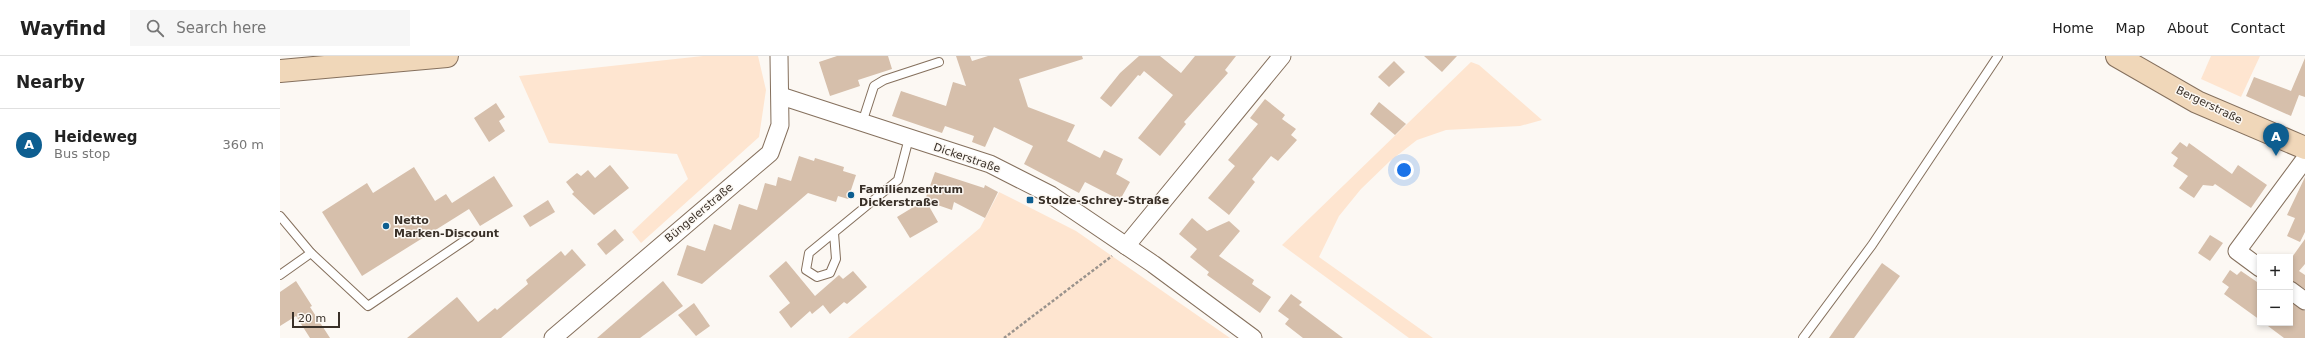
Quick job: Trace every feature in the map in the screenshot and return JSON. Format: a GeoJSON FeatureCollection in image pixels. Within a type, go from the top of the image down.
{"type":"FeatureCollection","features":[{"type":"Feature","properties":{"kind":"main road"},"geometry":{"type":"LineString","coordinates":[[280,71],[447,56]]}},
{"type":"Feature","properties":{"kind":"main road","name":"Bergerstraße"},"geometry":{"type":"LineString","coordinates":[[2117,56],[2197,102],[2305,148]]}},
{"type":"Feature","properties":{"kind":"street","name":"Büngelerstraße"},"geometry":{"type":"LineString","coordinates":[[556,337],[770,153],[780,125],[781,96],[779,56]]}},
{"type":"Feature","properties":{"kind":"street"},"geometry":{"type":"LineString","coordinates":[[1126,246],[1282,56]]}},
{"type":"Feature","properties":{"kind":"street","name":"Dickerstraße"},"geometry":{"type":"LineString","coordinates":[[781,96],[990,164],[1051,195],[1126,246],[1253,338]]}},
{"type":"Feature","properties":{"kind":"street"},"geometry":{"type":"LineString","coordinates":[[2257,266],[2237,251],[2305,159]]}},
{"type":"Feature","properties":{"kind":"street"},"geometry":{"type":"LineString","coordinates":[[2293,292],[2305,301]]}},
{"type":"Feature","properties":{"kind":"lane"},"geometry":{"type":"LineString","coordinates":[[1803,338],[1872,245],[1998,56]]}},
{"type":"Feature","properties":{"kind":"lane"},"geometry":{"type":"LineString","coordinates":[[862,123],[874,86],[884,80],[938,62]]}},
{"type":"Feature","properties":{"kind":"lane"},"geometry":{"type":"LineString","coordinates":[[834,233],[836,259],[830,273],[817,277],[806,270],[809,253],[898,180],[909,138]]}},
{"type":"Feature","properties":{"kind":"lane"},"geometry":{"type":"LineString","coordinates":[[280,216],[311,253],[368,306],[470,237]]}},
{"type":"Feature","properties":{"kind":"lane"},"geometry":{"type":"LineString","coordinates":[[280,275],[311,253]]}},
{"type":"Feature","properties":{"kind":"path"},"geometry":{"type":"LineString","coordinates":[[1004,338],[1126,246]]}},
{"type":"Feature","properties":{"kind":"shaded area"},"geometry":{"type":"Polygon","coordinates":[[[703,56],[758,56],[766,90],[759,137],[641,243],[632,232],[688,179],[677,154],[549,143],[519,76],[703,56]]]}},
{"type":"Feature","properties":{"kind":"shaded area"},"geometry":{"type":"Polygon","coordinates":[[[2211,56],[2260,56],[2241,97],[2201,79],[2211,56]]]}},
{"type":"Feature","properties":{"kind":"shaded area"},"geometry":{"type":"Polygon","coordinates":[[[1471,62],[1479,65],[1542,120],[1520,126],[1446,130],[1417,140],[1390,161],[1361,189],[1339,216],[1319,257],[1433,338],[1409,338],[1282,245],[1471,62]]]}},
{"type":"Feature","properties":{"kind":"shaded area"},"geometry":{"type":"Polygon","coordinates":[[[999,192],[1076,231],[1230,338],[848,338],[980,228],[999,192]]]}},
{"type":"Feature","properties":{"kind":"building"},"geometry":{"type":"Polygon","coordinates":[[[837,56],[888,56],[892,69],[858,80],[860,86],[830,96],[819,62],[837,56]]]}},
{"type":"Feature","properties":{"kind":"building"},"geometry":{"type":"Polygon","coordinates":[[[956,56],[970,56],[972,61],[988,56],[1082,56],[1083,59],[1019,79],[1028,107],[1075,125],[1067,141],[1100,158],[1104,150],[1123,159],[1116,174],[1130,182],[1120,200],[1085,182],[1079,193],[1024,164],[1033,146],[994,127],[985,147],[972,142],[974,136],[945,126],[942,133],[892,116],[901,91],[946,106],[953,82],[966,86],[956,56]]]}},
{"type":"Feature","properties":{"kind":"building"},"geometry":{"type":"Polygon","coordinates":[[[1139,56],[1160,56],[1181,73],[1195,56],[1236,56],[1225,70],[1228,73],[1184,122],[1186,124],[1160,156],[1138,138],[1173,95],[1144,71],[1140,76],[1138,75],[1111,107],[1100,98],[1120,73],[1139,56]]]}},
{"type":"Feature","properties":{"kind":"building"},"geometry":{"type":"Polygon","coordinates":[[[1424,56],[1457,56],[1442,72],[1424,56]]]}},
{"type":"Feature","properties":{"kind":"building"},"geometry":{"type":"Polygon","coordinates":[[[2305,58],[2305,97],[2299,95],[2291,116],[2246,96],[2254,77],[2291,91],[2305,58]]]}},
{"type":"Feature","properties":{"kind":"building"},"geometry":{"type":"Polygon","coordinates":[[[1394,61],[1405,72],[1389,87],[1378,77],[1394,61]]]}},
{"type":"Feature","properties":{"kind":"building"},"geometry":{"type":"Polygon","coordinates":[[[1265,99],[1285,115],[1282,119],[1296,129],[1291,135],[1297,140],[1278,161],[1271,156],[1252,179],[1255,182],[1229,215],[1208,198],[1235,166],[1228,160],[1258,124],[1250,118],[1265,99]]]}},
{"type":"Feature","properties":{"kind":"building"},"geometry":{"type":"Polygon","coordinates":[[[1379,102],[1406,124],[1395,135],[1370,114],[1379,102]]]}},
{"type":"Feature","properties":{"kind":"building"},"geometry":{"type":"Polygon","coordinates":[[[496,103],[505,117],[499,121],[505,131],[489,142],[474,118],[496,103]]]}},
{"type":"Feature","properties":{"kind":"building"},"geometry":{"type":"Polygon","coordinates":[[[2180,142],[2187,147],[2189,143],[2232,174],[2238,165],[2267,185],[2251,208],[2215,184],[2213,186],[2203,185],[2194,198],[2179,188],[2188,176],[2173,166],[2178,158],[2171,153],[2180,142]]]}},
{"type":"Feature","properties":{"kind":"building"},"geometry":{"type":"Polygon","coordinates":[[[799,156],[814,161],[815,158],[844,167],[843,171],[856,175],[848,199],[838,196],[836,202],[808,193],[702,284],[677,275],[687,245],[705,251],[714,224],[731,230],[739,204],[757,210],[765,183],[776,186],[778,177],[791,181],[799,156]]]}},
{"type":"Feature","properties":{"kind":"building"},"geometry":{"type":"Polygon","coordinates":[[[610,165],[629,188],[594,215],[572,194],[574,192],[566,182],[577,173],[581,176],[588,170],[595,178],[610,165]]]}},
{"type":"Feature","properties":{"kind":"building","name":"Netto Marken-Discount"},"geometry":{"type":"Polygon","coordinates":[[[414,167],[435,201],[446,194],[452,203],[494,176],[513,206],[480,226],[469,209],[362,276],[322,212],[367,183],[373,193],[414,167]]]}},
{"type":"Feature","properties":{"kind":"building"},"geometry":{"type":"Polygon","coordinates":[[[935,172],[984,188],[985,185],[998,192],[985,218],[954,202],[952,210],[926,201],[938,222],[910,238],[897,217],[925,200],[935,172]]]}},
{"type":"Feature","properties":{"kind":"building"},"geometry":{"type":"Polygon","coordinates":[[[2305,177],[2305,232],[2300,242],[2287,236],[2295,218],[2287,215],[2305,177]]]}},
{"type":"Feature","properties":{"kind":"building"},"geometry":{"type":"Polygon","coordinates":[[[548,200],[555,212],[530,227],[523,216],[548,200]]]}},
{"type":"Feature","properties":{"kind":"building"},"geometry":{"type":"Polygon","coordinates":[[[1192,218],[1207,231],[1229,221],[1240,231],[1219,256],[1254,280],[1252,284],[1271,297],[1260,313],[1207,275],[1209,272],[1190,257],[1197,249],[1179,234],[1192,218]]]}},
{"type":"Feature","properties":{"kind":"building"},"geometry":{"type":"Polygon","coordinates":[[[615,229],[624,240],[606,255],[597,244],[615,229]]]}},
{"type":"Feature","properties":{"kind":"building"},"geometry":{"type":"Polygon","coordinates":[[[2210,235],[2223,243],[2210,261],[2198,253],[2210,235]]]}},
{"type":"Feature","properties":{"kind":"building"},"geometry":{"type":"Polygon","coordinates":[[[2305,239],[2305,264],[2299,271],[2305,275],[2305,289],[2293,282],[2293,256],[2305,239]]]}},
{"type":"Feature","properties":{"kind":"building"},"geometry":{"type":"Polygon","coordinates":[[[572,249],[586,265],[501,338],[407,338],[457,297],[478,322],[495,308],[497,310],[528,284],[526,280],[561,251],[565,256],[572,249]]]}},
{"type":"Feature","properties":{"kind":"building"},"geometry":{"type":"Polygon","coordinates":[[[786,261],[815,296],[839,275],[843,279],[853,271],[867,287],[847,304],[844,302],[830,314],[823,305],[812,314],[810,311],[791,328],[779,312],[790,303],[769,276],[786,261]]]}},
{"type":"Feature","properties":{"kind":"building"},"geometry":{"type":"Polygon","coordinates":[[[1882,263],[1900,276],[1854,338],[1829,338],[1882,263]]]}},
{"type":"Feature","properties":{"kind":"building"},"geometry":{"type":"Polygon","coordinates":[[[2230,270],[2237,275],[2241,271],[2257,282],[2257,318],[2224,294],[2229,287],[2222,282],[2230,270]]]}},
{"type":"Feature","properties":{"kind":"building"},"geometry":{"type":"Polygon","coordinates":[[[296,281],[312,306],[310,307],[330,338],[310,338],[296,316],[280,326],[280,292],[296,281]]]}},
{"type":"Feature","properties":{"kind":"building"},"geometry":{"type":"Polygon","coordinates":[[[663,281],[683,306],[640,338],[597,338],[663,281]]]}},
{"type":"Feature","properties":{"kind":"building"},"geometry":{"type":"Polygon","coordinates":[[[1291,294],[1302,302],[1299,305],[1343,338],[1303,338],[1285,324],[1289,319],[1278,311],[1291,294]]]}},
{"type":"Feature","properties":{"kind":"building"},"geometry":{"type":"Polygon","coordinates":[[[694,303],[710,326],[696,336],[678,315],[694,303]]]}},
{"type":"Feature","properties":{"kind":"building"},"geometry":{"type":"Polygon","coordinates":[[[2293,304],[2305,311],[2305,338],[2284,338],[2268,326],[2293,326],[2293,304]]]}},
{"type":"Feature","properties":{"kind":"place","name":"Heideweg"},"geometry":{"type":"Point","coordinates":[2276,156]}},
{"type":"Feature","properties":{"kind":"place","name":"Familienzentrum Dickerstraße"},"geometry":{"type":"Point","coordinates":[851,195]}},
{"type":"Feature","properties":{"kind":"place","name":"Stolze-Schrey-Straße"},"geometry":{"type":"Point","coordinates":[1030,200]}},
{"type":"Feature","properties":{"kind":"place","name":"Netto Marken-Discount"},"geometry":{"type":"Point","coordinates":[386,226]}}]}
